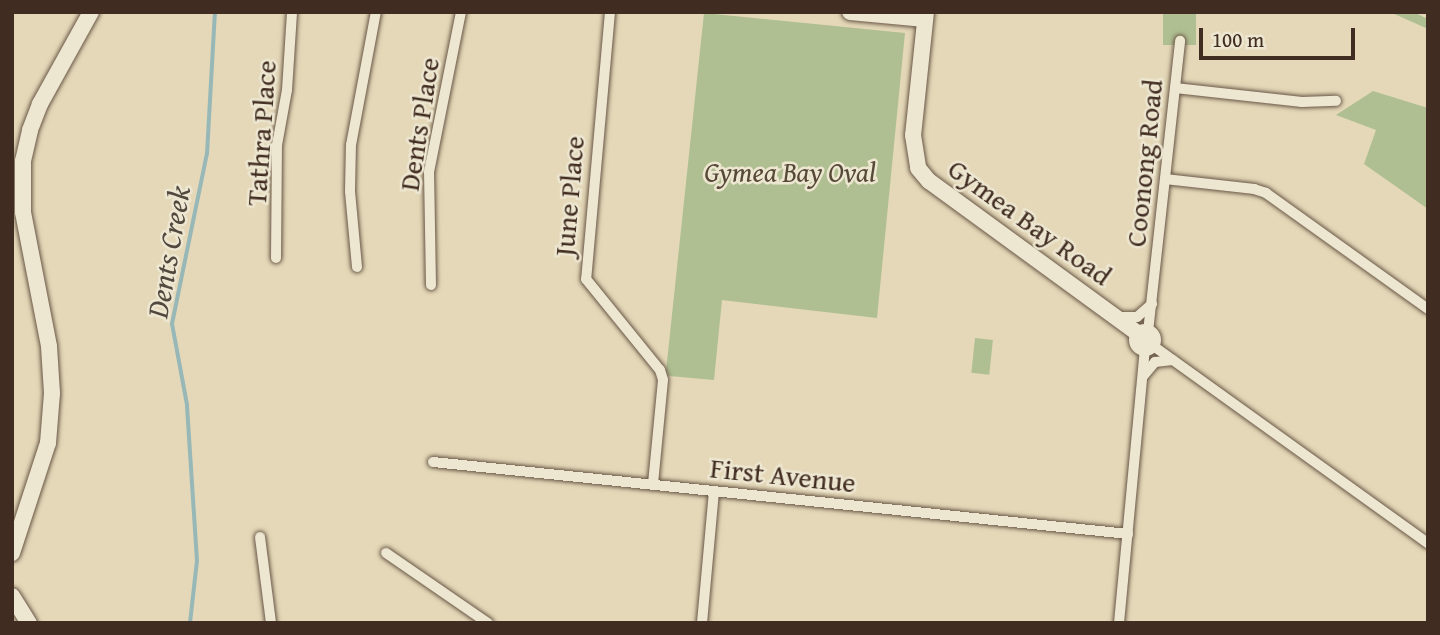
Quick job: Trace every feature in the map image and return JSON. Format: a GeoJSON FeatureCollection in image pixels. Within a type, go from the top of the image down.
{"type":"FeatureCollection","features":[{"type":"Feature","properties":{"kind":"street"},"geometry":{"type":"LineString","coordinates":[[12,553],[48,443],[52,393],[49,346],[23,212],[23,161],[30,130],[40,104],[91,12]]}},
{"type":"Feature","properties":{"kind":"street","name":"Tathra Place"},"geometry":{"type":"LineString","coordinates":[[276,258],[277,145],[287,90],[292,12]]}},
{"type":"Feature","properties":{"kind":"street"},"geometry":{"type":"LineString","coordinates":[[357,267],[350,191],[351,145],[376,12]]}},
{"type":"Feature","properties":{"kind":"street","name":"Dents Place"},"geometry":{"type":"LineString","coordinates":[[431,285],[429,172],[461,12]]}},
{"type":"Feature","properties":{"kind":"street","name":"June Place"},"geometry":{"type":"LineString","coordinates":[[610,12],[586,279],[660,370],[663,380],[653,483]]}},
{"type":"Feature","properties":{"kind":"street"},"geometry":{"type":"LineString","coordinates":[[850,12],[925,16]]}},
{"type":"Feature","properties":{"kind":"street","name":"Gymea Bay Road"},"geometry":{"type":"LineString","coordinates":[[925,16],[913,135],[918,168],[929,181],[1428,543]]}},
{"type":"Feature","properties":{"kind":"street","name":"Coonong Road"},"geometry":{"type":"LineString","coordinates":[[1119,623],[1146,340],[1180,41]]}},
{"type":"Feature","properties":{"kind":"street"},"geometry":{"type":"LineString","coordinates":[[1175,88],[1302,102],[1336,101]]}},
{"type":"Feature","properties":{"kind":"street"},"geometry":{"type":"LineString","coordinates":[[1165,179],[1254,189],[1266,193],[1428,309]]}},
{"type":"Feature","properties":{"kind":"street"},"geometry":{"type":"LineString","coordinates":[[1115,317],[1137,317],[1152,304]]}},
{"type":"Feature","properties":{"kind":"street"},"geometry":{"type":"LineString","coordinates":[[1143,376],[1155,362],[1173,360]]}},
{"type":"Feature","properties":{"kind":"street","name":"First Avenue"},"geometry":{"type":"LineString","coordinates":[[433,462],[1128,534]]}},
{"type":"Feature","properties":{"kind":"street"},"geometry":{"type":"LineString","coordinates":[[702,623],[715,492]]}},
{"type":"Feature","properties":{"kind":"street"},"geometry":{"type":"LineString","coordinates":[[260,537],[271,623]]}},
{"type":"Feature","properties":{"kind":"street"},"geometry":{"type":"LineString","coordinates":[[387,553],[488,623]]}},
{"type":"Feature","properties":{"kind":"street"},"geometry":{"type":"LineString","coordinates":[[12,596],[29,623]]}},
{"type":"Feature","properties":{"kind":"green space"},"geometry":{"type":"Polygon","coordinates":[[[1163,12],[1196,12],[1196,45],[1163,45],[1163,12]]]}},
{"type":"Feature","properties":{"kind":"green space"},"geometry":{"type":"Polygon","coordinates":[[[1390,12],[1413,12],[1428,19],[1428,29],[1390,12]]]}},
{"type":"Feature","properties":{"kind":"green space","name":"Gymea Bay Oval"},"geometry":{"type":"Polygon","coordinates":[[[704,13],[905,33],[877,318],[722,300],[714,380],[669,376],[666,371],[704,13]]]}},
{"type":"Feature","properties":{"kind":"green space"},"geometry":{"type":"Polygon","coordinates":[[[1373,91],[1428,108],[1428,209],[1364,164],[1376,130],[1336,115],[1373,91]]]}},
{"type":"Feature","properties":{"kind":"green space"},"geometry":{"type":"Polygon","coordinates":[[[975,338],[993,340],[989,375],[971,373],[975,338]]]}},
{"type":"Feature","properties":{"kind":"waterway","name":"Dents Creek"},"geometry":{"type":"LineString","coordinates":[[190,623],[197,561],[187,405],[172,324],[207,154],[215,12]]}}]}
